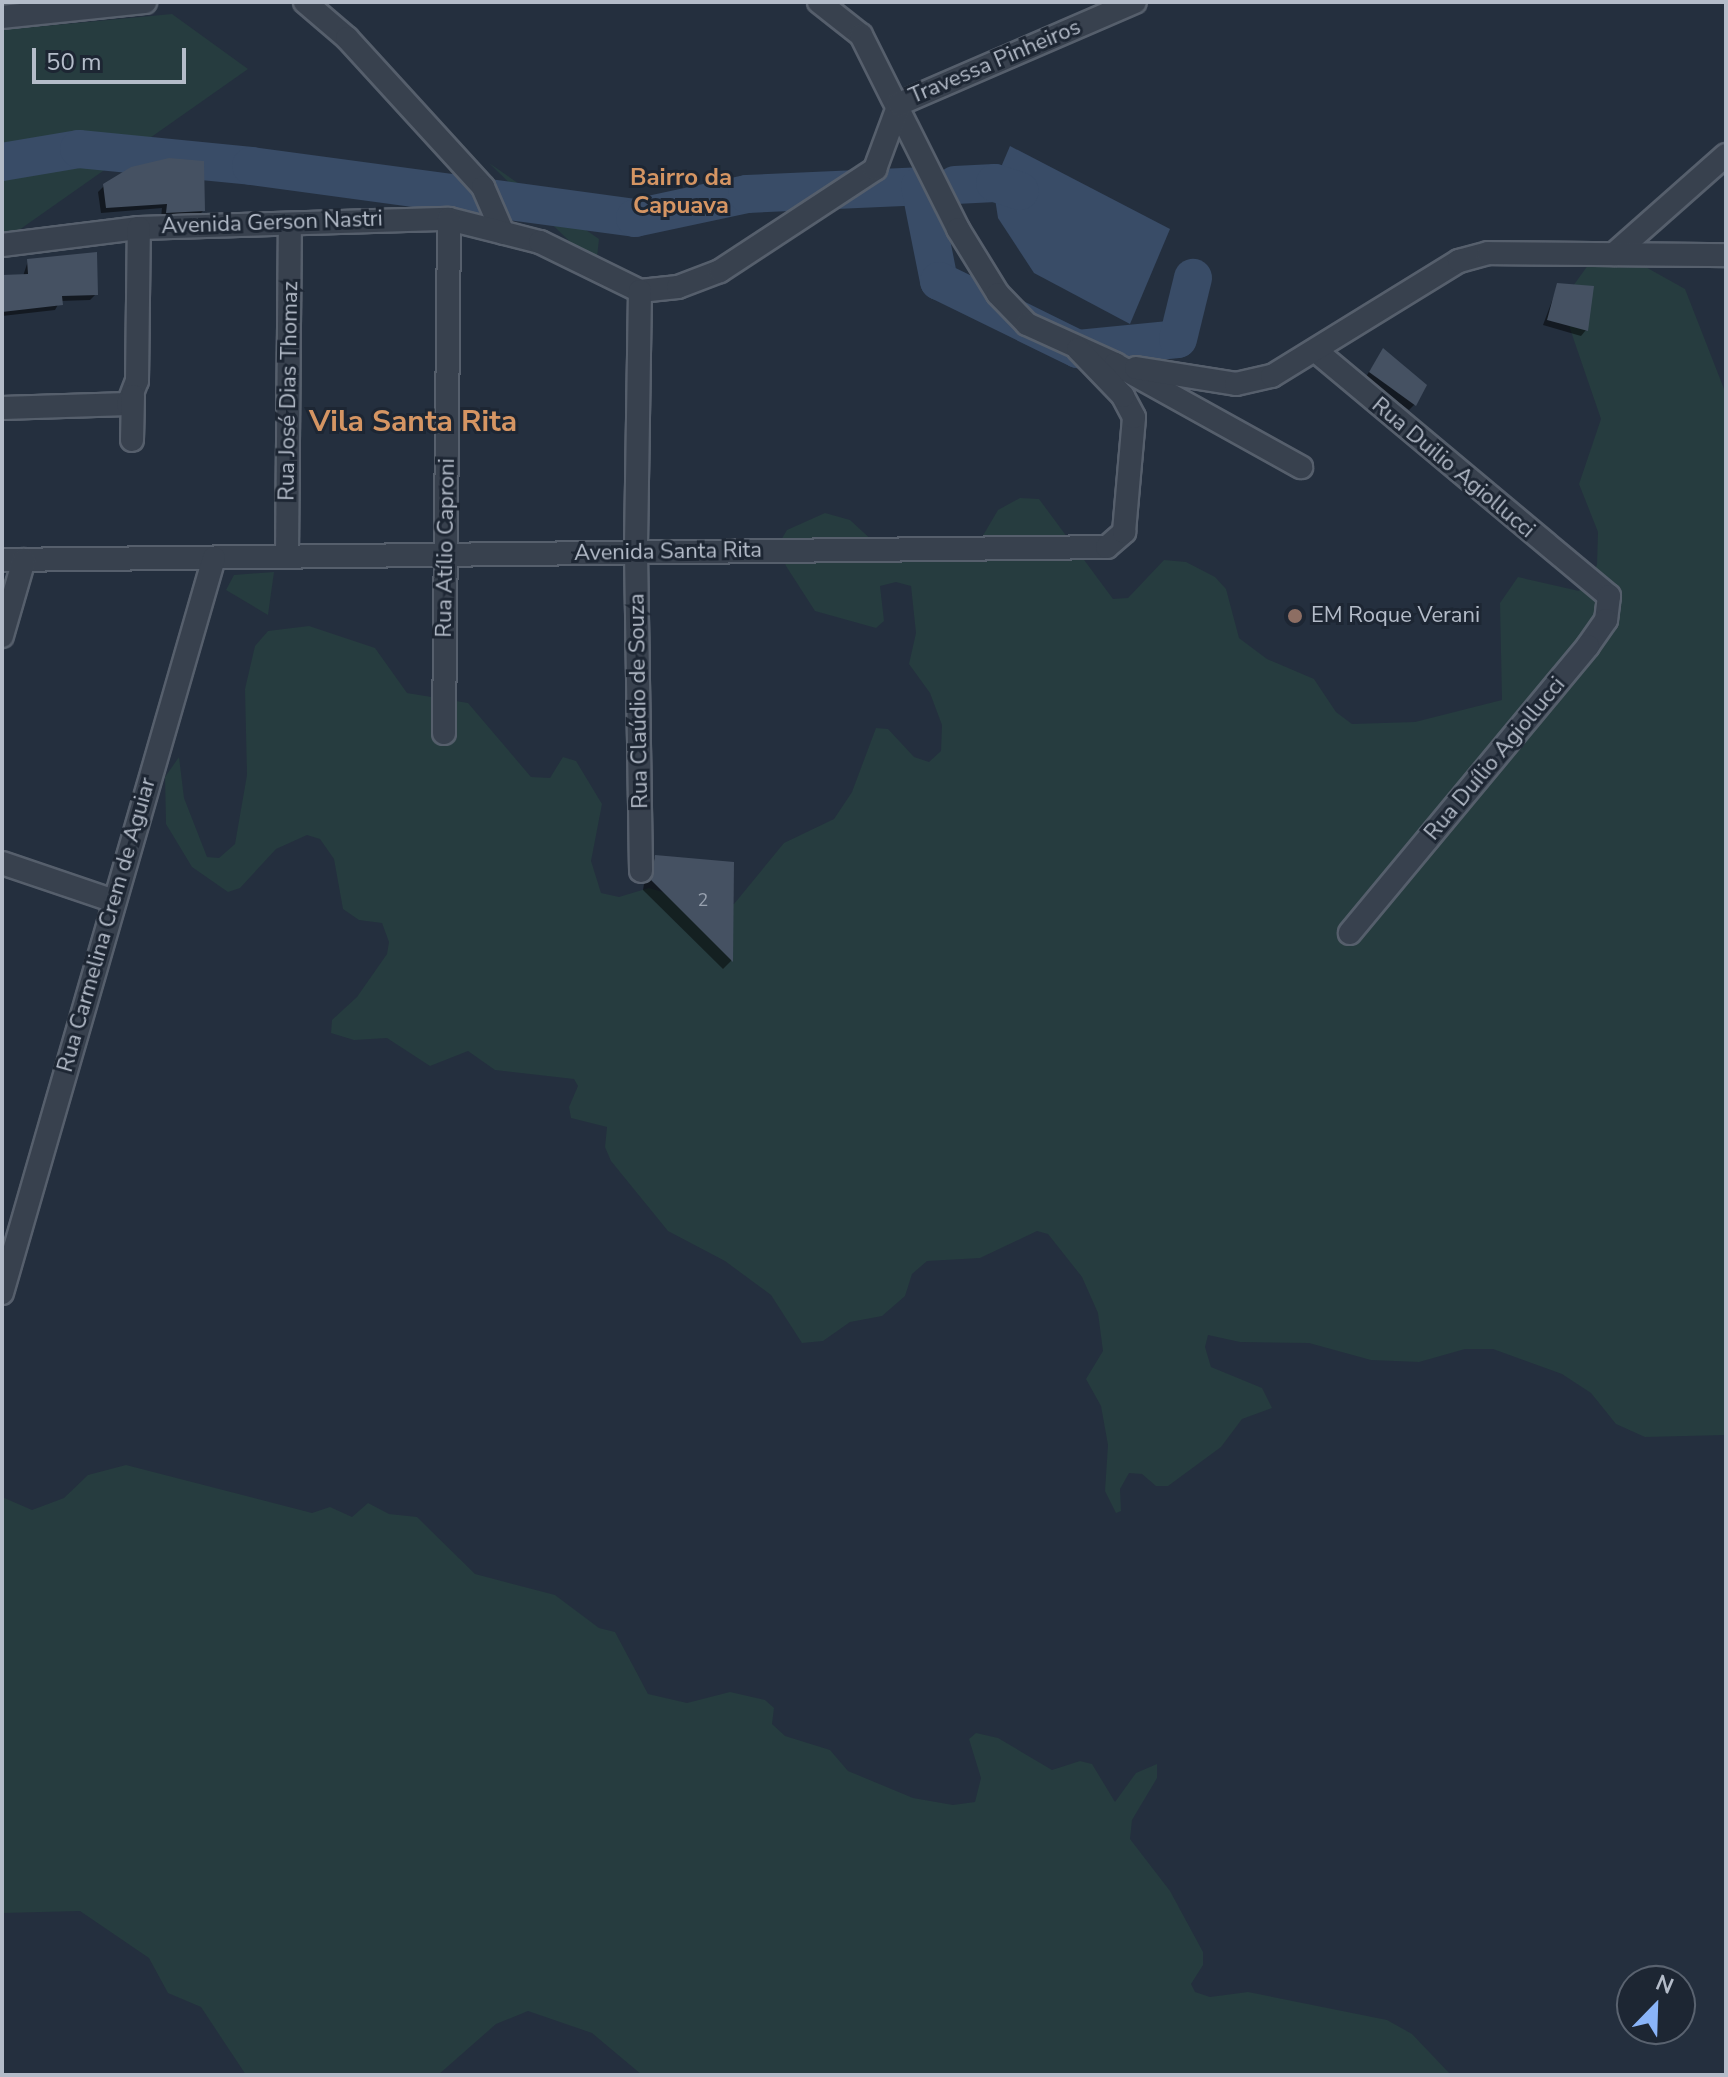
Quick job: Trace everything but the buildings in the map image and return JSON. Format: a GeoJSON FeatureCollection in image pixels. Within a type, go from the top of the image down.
{"type":"FeatureCollection","features":[{"type":"Feature","properties":{"kind":"street"},"geometry":{"type":"LineString","coordinates":[[2,17],[145,2]]}},
{"type":"Feature","properties":{"kind":"street"},"geometry":{"type":"LineString","coordinates":[[305,2],[347,38],[483,187],[503,233]]}},
{"type":"Feature","properties":{"kind":"street"},"geometry":{"type":"LineString","coordinates":[[819,2],[861,35],[899,104],[958,229],[998,294],[1027,324],[1115,364],[1301,467]]}},
{"type":"Feature","properties":{"kind":"street","name":"Travessa Pinheiros"},"geometry":{"type":"LineString","coordinates":[[899,104],[1135,2]]}},
{"type":"Feature","properties":{"kind":"street"},"geometry":{"type":"LineString","coordinates":[[640,291],[678,287],[720,271],[875,169],[899,104]]}},
{"type":"Feature","properties":{"kind":"street"},"geometry":{"type":"LineString","coordinates":[[1614,254],[1726,155]]}},
{"type":"Feature","properties":{"kind":"street","name":"Avenida Gerson Nastri"},"geometry":{"type":"LineString","coordinates":[[2,245],[139,228],[290,226],[377,218],[449,219],[540,242],[640,291]]}},
{"type":"Feature","properties":{"kind":"street","name":"Rua Atílio Caproni"},"geometry":{"type":"LineString","coordinates":[[444,733],[449,219]]}},
{"type":"Feature","properties":{"kind":"street","name":"Rua José Dias Thomaz"},"geometry":{"type":"LineString","coordinates":[[287,556],[290,226]]}},
{"type":"Feature","properties":{"kind":"street"},"geometry":{"type":"LineString","coordinates":[[132,440],[139,228]]}},
{"type":"Feature","properties":{"kind":"street"},"geometry":{"type":"LineString","coordinates":[[1115,364],[1236,384],[1272,376],[1459,261],[1488,253],[1726,255]]}},
{"type":"Feature","properties":{"kind":"street","name":"Rua Claúdio de Souza"},"geometry":{"type":"LineString","coordinates":[[640,291],[636,552],[641,871]]}},
{"type":"Feature","properties":{"kind":"street","name":"Avenida Santa Rita"},"geometry":{"type":"LineString","coordinates":[[13,560],[1107,547],[1124,532],[1134,417],[1123,396],[1078,349]]}},
{"type":"Feature","properties":{"kind":"street","name":"Rua Duilio Agiollucci"},"geometry":{"type":"LineString","coordinates":[[1316,351],[1590,584]]}},
{"type":"Feature","properties":{"kind":"street"},"geometry":{"type":"LineString","coordinates":[[2,408],[120,407],[133,396]]}},
{"type":"Feature","properties":{"kind":"street","name":"Rua Carmelina Crem de Aguiar"},"geometry":{"type":"LineString","coordinates":[[2,1293],[214,558]]}},
{"type":"Feature","properties":{"kind":"street"},"geometry":{"type":"LineString","coordinates":[[2,636],[13,560]]}},
{"type":"Feature","properties":{"kind":"street","name":"Rua Duílio Agiollucci"},"geometry":{"type":"LineString","coordinates":[[1350,933],[1606,620],[1609,596],[1590,584]]}},
{"type":"Feature","properties":{"kind":"street"},"geometry":{"type":"LineString","coordinates":[[2,863],[114,901]]}},
{"type":"Feature","properties":{"kind":"green space"},"geometry":{"type":"Polygon","coordinates":[[[172,14],[248,69],[2,242],[2,30],[172,14]]]}},
{"type":"Feature","properties":{"kind":"green space"},"geometry":{"type":"Polygon","coordinates":[[[489,163],[599,239],[596,267],[489,163]]]}},
{"type":"Feature","properties":{"kind":"green space"},"geometry":{"type":"Polygon","coordinates":[[[1626,256],[1685,289],[1726,394],[1726,1435],[1645,1437],[1616,1424],[1591,1393],[1562,1374],[1493,1349],[1465,1349],[1419,1362],[1371,1360],[1309,1343],[1240,1342],[1208,1335],[1205,1347],[1211,1367],[1262,1388],[1272,1408],[1242,1419],[1221,1447],[1168,1486],[1156,1486],[1142,1474],[1129,1473],[1120,1489],[1121,1511],[1116,1513],[1105,1491],[1108,1445],[1101,1406],[1086,1379],[1103,1351],[1098,1313],[1082,1277],[1048,1234],[1037,1231],[980,1258],[927,1261],[912,1274],[905,1296],[882,1316],[850,1322],[823,1341],[802,1343],[771,1295],[725,1261],[668,1231],[611,1161],[605,1147],[607,1127],[571,1118],[569,1107],[578,1086],[574,1079],[495,1070],[468,1051],[430,1066],[387,1038],[354,1040],[331,1033],[332,1020],[357,997],[387,954],[389,942],[382,923],[359,920],[343,909],[334,859],[320,839],[307,835],[276,849],[240,888],[228,892],[192,867],[166,824],[165,777],[179,757],[184,798],[207,857],[219,858],[235,844],[247,775],[245,689],[255,646],[268,631],[309,626],[375,648],[407,693],[468,703],[531,777],[550,778],[563,757],[576,761],[602,804],[591,861],[601,893],[619,897],[649,888],[705,904],[734,904],[784,843],[834,819],[852,792],[876,728],[888,729],[914,757],[929,762],[941,751],[942,725],[930,693],[909,664],[916,633],[911,586],[896,582],[880,586],[884,621],[876,628],[815,611],[786,566],[778,545],[787,530],[825,513],[850,520],[887,554],[923,558],[953,537],[971,556],[998,510],[1020,498],[1039,499],[1113,599],[1128,598],[1164,560],[1186,562],[1215,577],[1226,589],[1239,638],[1267,659],[1314,679],[1336,712],[1352,724],[1415,722],[1502,700],[1500,603],[1518,577],[1579,591],[1597,565],[1598,532],[1579,484],[1601,419],[1566,317],[1573,286],[1591,261],[1626,256]]]}},
{"type":"Feature","properties":{"kind":"green space"},"geometry":{"type":"Polygon","coordinates":[[[274,572],[268,615],[226,590],[234,575],[274,572]]]}},
{"type":"Feature","properties":{"kind":"green space"},"geometry":{"type":"Polygon","coordinates":[[[126,1465],[312,1513],[330,1507],[352,1517],[368,1503],[389,1514],[417,1517],[475,1574],[555,1595],[599,1628],[615,1632],[648,1694],[687,1703],[730,1692],[765,1700],[774,1708],[772,1724],[785,1736],[830,1750],[848,1771],[913,1798],[953,1805],[975,1802],[981,1778],[969,1739],[976,1733],[998,1738],[1052,1770],[1080,1761],[1092,1764],[1115,1802],[1136,1773],[1157,1764],[1157,1778],[1132,1820],[1130,1839],[1170,1891],[1203,1952],[1203,1965],[1191,1984],[1195,1992],[1210,1997],[1248,1992],[1387,2020],[1412,2034],[1451,2075],[642,2075],[592,2033],[528,2011],[496,2024],[438,2075],[246,2075],[201,2007],[168,1993],[149,1958],[80,1911],[2,1913],[2,1497],[32,1510],[64,1498],[88,1475],[126,1465]]]}},
{"type":"Feature","properties":{"kind":"water"},"geometry":{"type":"Polygon","coordinates":[[[1010,146],[1170,229],[1130,324],[1034,273],[998,218],[993,186],[1010,146]]]}},
{"type":"Feature","properties":{"kind":"waterway"},"geometry":{"type":"LineString","coordinates":[[2,162],[79,149],[251,166],[635,218],[747,194],[920,186],[939,281],[1078,349],[1178,339],[1193,278]]}},
{"type":"Feature","properties":{"kind":"waterway"},"geometry":{"type":"LineString","coordinates":[[955,185],[995,183],[1020,191]]}},
{"type":"Feature","properties":{"kind":"place","name":"EM Roque Verani"},"geometry":{"type":"Point","coordinates":[1295,616]}},
{"type":"Feature","properties":{"kind":"district","name":"Bairro da Capuava"},"geometry":{"type":"Point","coordinates":[681,192]}},
{"type":"Feature","properties":{"kind":"district","name":"Vila Santa Rita"},"geometry":{"type":"Point","coordinates":[413,422]}}]}
